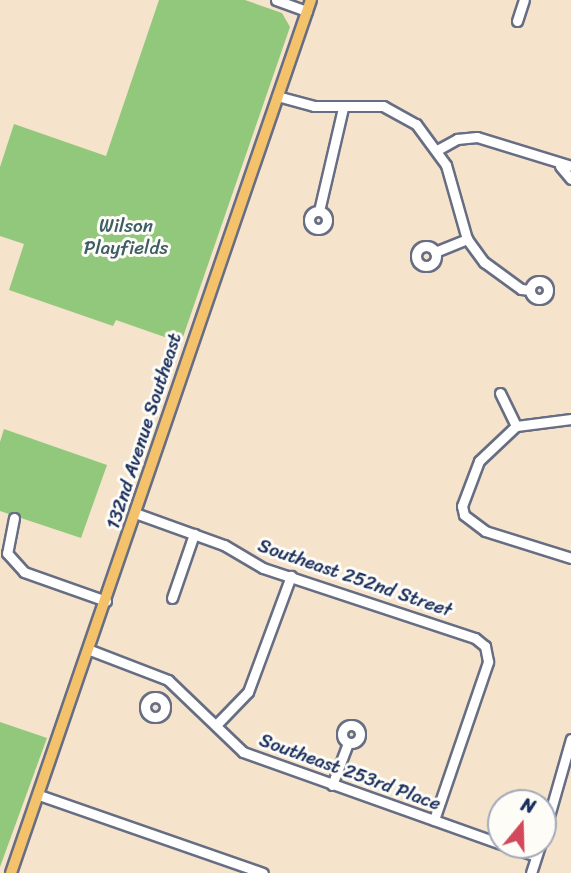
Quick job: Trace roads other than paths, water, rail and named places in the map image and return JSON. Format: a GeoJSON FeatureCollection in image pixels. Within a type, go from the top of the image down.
{"type":"FeatureCollection","features":[{"type":"Feature","properties":{"kind":"main road","name":"132nd Avenue Southeast"},"geometry":{"type":"LineString","coordinates":[[12,873],[309,5]]}},
{"type":"Feature","properties":{"kind":"street"},"geometry":{"type":"LineString","coordinates":[[276,0],[309,5]]}},
{"type":"Feature","properties":{"kind":"street"},"geometry":{"type":"LineString","coordinates":[[517,21],[524,0]]}},
{"type":"Feature","properties":{"kind":"street"},"geometry":{"type":"LineString","coordinates":[[277,96],[314,106],[343,108],[370,104],[398,112],[439,149],[467,239],[484,262],[521,289],[530,290]]}},
{"type":"Feature","properties":{"kind":"street"},"geometry":{"type":"LineString","coordinates":[[319,211],[343,108]]}},
{"type":"Feature","properties":{"kind":"street"},"geometry":{"type":"LineString","coordinates":[[439,149],[457,139],[477,137],[560,166],[571,166]]}},
{"type":"Feature","properties":{"kind":"street"},"geometry":{"type":"LineString","coordinates":[[560,166],[571,179]]}},
{"type":"Feature","properties":{"kind":"street"},"geometry":{"type":"LineString","coordinates":[[435,252],[467,239]]}},
{"type":"Feature","properties":{"kind":"street"},"geometry":{"type":"LineString","coordinates":[[500,393],[516,426]]}},
{"type":"Feature","properties":{"kind":"street"},"geometry":{"type":"LineString","coordinates":[[571,419],[516,426],[479,461],[464,495],[464,516],[485,531],[571,558]]}},
{"type":"Feature","properties":{"kind":"street","name":"Southeast 252nd Street"},"geometry":{"type":"LineString","coordinates":[[135,513],[224,545],[253,564],[475,638],[485,646],[488,662],[435,820]]}},
{"type":"Feature","properties":{"kind":"street"},"geometry":{"type":"LineString","coordinates":[[14,518],[7,553],[24,572],[106,601]]}},
{"type":"Feature","properties":{"kind":"street"},"geometry":{"type":"LineString","coordinates":[[172,598],[194,534]]}},
{"type":"Feature","properties":{"kind":"street"},"geometry":{"type":"LineString","coordinates":[[216,725],[248,692],[291,576]]}},
{"type":"Feature","properties":{"kind":"street","name":"Southeast 253rd Place"},"geometry":{"type":"LineString","coordinates":[[90,650],[171,682],[243,752],[487,838]]}},
{"type":"Feature","properties":{"kind":"street"},"geometry":{"type":"LineString","coordinates":[[162,699],[171,682]]}},
{"type":"Feature","properties":{"kind":"street"},"geometry":{"type":"LineString","coordinates":[[557,791],[571,739]]}},
{"type":"Feature","properties":{"kind":"street"},"geometry":{"type":"LineString","coordinates":[[332,785],[348,743]]}},
{"type":"Feature","properties":{"kind":"street"},"geometry":{"type":"LineString","coordinates":[[39,795],[263,873]]}},
{"type":"Feature","properties":{"kind":"park label","name":"Wilson Playfields"},"geometry":{"type":"Point","coordinates":[126,237]}}]}
